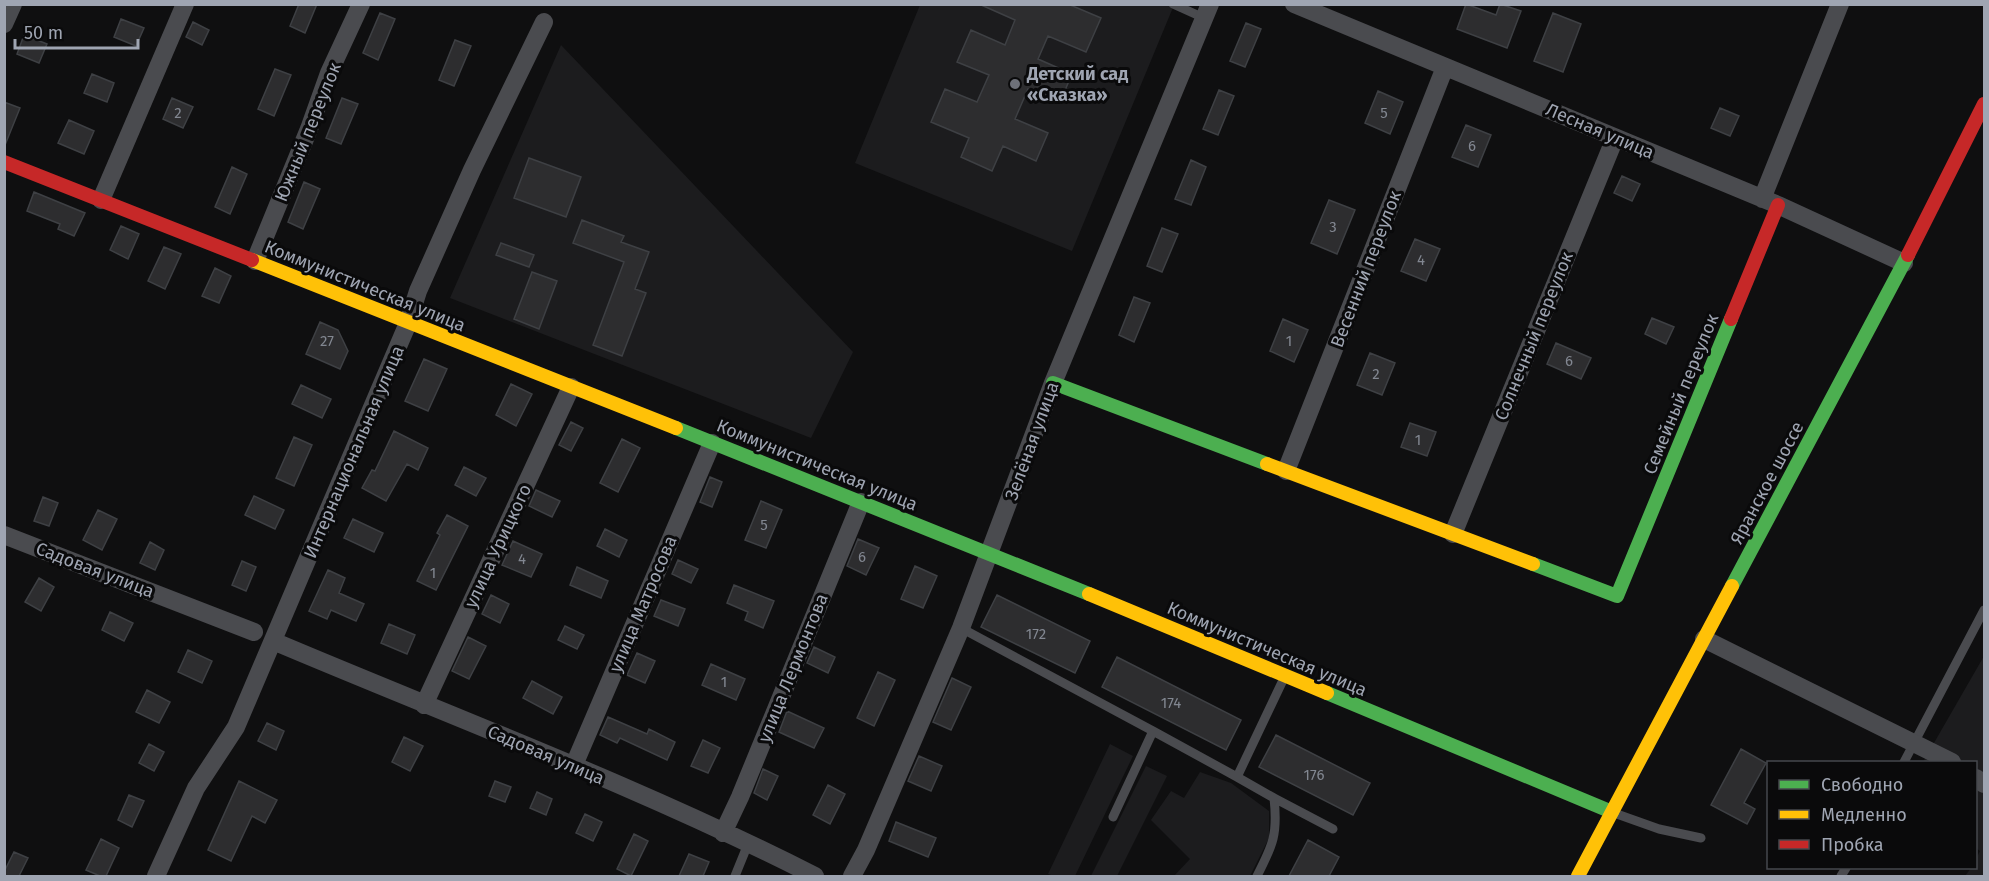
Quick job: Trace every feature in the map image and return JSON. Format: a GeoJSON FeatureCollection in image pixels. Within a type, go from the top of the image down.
{"type":"FeatureCollection","features":[{"type":"Feature","properties":{"kind":"street"},"geometry":{"type":"LineString","coordinates":[[4,24],[13,4]]}},
{"type":"Feature","properties":{"kind":"street"},"geometry":{"type":"LineString","coordinates":[[101,200],[185,4]]}},
{"type":"Feature","properties":{"kind":"street","name":"Южный переулок"},"geometry":{"type":"LineString","coordinates":[[255,261],[309,129],[329,73],[361,4]]}},
{"type":"Feature","properties":{"kind":"street","name":"Лесная улица"},"geometry":{"type":"LineString","coordinates":[[1294,4],[1770,202],[1904,263]]}},
{"type":"Feature","properties":{"kind":"street"},"geometry":{"type":"LineString","coordinates":[[1770,202],[1840,4]]}},
{"type":"Feature","properties":{"kind":"street","name":"Зелёная улица"},"geometry":{"type":"LineString","coordinates":[[852,876],[866,850],[961,628],[1053,383],[1207,11]]}},
{"type":"Feature","properties":{"kind":"street","name":"Интернациональная улица"},"geometry":{"type":"LineString","coordinates":[[156,876],[196,788],[236,728],[408,323],[418,291],[477,160],[544,22]]}},
{"type":"Feature","properties":{"kind":"street","name":"Весенний переулок"},"geometry":{"type":"LineString","coordinates":[[1286,471],[1445,67]]}},
{"type":"Feature","properties":{"kind":"street","name":"Яранское шоссе"},"geometry":{"type":"LineString","coordinates":[[1578,876],[1904,263],[1984,104]]}},
{"type":"Feature","properties":{"kind":"street","name":"Солнечный переулок"},"geometry":{"type":"LineString","coordinates":[[1453,534],[1615,138]]}},
{"type":"Feature","properties":{"kind":"street","name":"Коммунистическая улица"},"geometry":{"type":"LineString","coordinates":[[4,162],[990,553],[1612,812]]}},
{"type":"Feature","properties":{"kind":"street","name":"Семейный переулок"},"geometry":{"type":"LineString","coordinates":[[1453,534],[1617,596],[1770,202]]}},
{"type":"Feature","properties":{"kind":"street"},"geometry":{"type":"LineString","coordinates":[[1053,383],[1453,534]]}},
{"type":"Feature","properties":{"kind":"street","name":"улица Урицкого"},"geometry":{"type":"LineString","coordinates":[[424,705],[571,387]]}},
{"type":"Feature","properties":{"kind":"street","name":"улица Матросова"},"geometry":{"type":"LineString","coordinates":[[574,765],[712,443]]}},
{"type":"Feature","properties":{"kind":"street","name":"улица Лермонтова"},"geometry":{"type":"LineString","coordinates":[[723,832],[740,797],[861,502]]}},
{"type":"Feature","properties":{"kind":"street","name":"Садовая улица"},"geometry":{"type":"LineString","coordinates":[[4,535],[254,632]]}},
{"type":"Feature","properties":{"kind":"street"},"geometry":{"type":"LineString","coordinates":[[1704,639],[1950,761]]}},
{"type":"Feature","properties":{"kind":"street","name":"Садовая улица"},"geometry":{"type":"LineString","coordinates":[[273,641],[574,765],[815,876]]}},
{"type":"Feature","properties":{"kind":"lane"},"geometry":{"type":"LineString","coordinates":[[1173,4],[1207,11]]}},
{"type":"Feature","properties":{"kind":"lane"},"geometry":{"type":"LineString","coordinates":[[1905,761],[1984,610]]}},
{"type":"Feature","properties":{"kind":"lane"},"geometry":{"type":"LineString","coordinates":[[961,628],[1333,829]]}},
{"type":"Feature","properties":{"kind":"lane"},"geometry":{"type":"LineString","coordinates":[[1237,777],[1285,676]]}},
{"type":"Feature","properties":{"kind":"lane"},"geometry":{"type":"LineString","coordinates":[[1113,817],[1153,731]]}},
{"type":"Feature","properties":{"kind":"lane"},"geometry":{"type":"LineString","coordinates":[[1257,876],[1276,834],[1274,798]]}},
{"type":"Feature","properties":{"kind":"lane"},"geometry":{"type":"LineString","coordinates":[[1612,812],[1659,829],[1701,838]]}},
{"type":"Feature","properties":{"kind":"lane"},"geometry":{"type":"LineString","coordinates":[[735,876],[748,844]]}},
{"type":"Feature","properties":{"kind":"shaded area","name":"Детский сад «Сказка»"},"geometry":{"type":"Polygon","coordinates":[[[920,5],[1174,5],[1072,251],[855,163],[920,5]]]}},
{"type":"Feature","properties":{"kind":"shaded area"},"geometry":{"type":"Polygon","coordinates":[[[561,45],[853,352],[811,438],[450,298],[561,45]]]}},
{"type":"Feature","properties":{"kind":"shaded area"},"geometry":{"type":"Polygon","coordinates":[[[1984,656],[1984,876],[1965,876],[1970,869],[1977,869],[1977,857],[1980,851],[1977,849],[1977,761],[1924,761],[1984,656]]]}},
{"type":"Feature","properties":{"kind":"shaded area"},"geometry":{"type":"Polygon","coordinates":[[[1110,744],[1133,756],[1075,876],[1048,874],[1110,744]]]}},
{"type":"Feature","properties":{"kind":"shaded area"},"geometry":{"type":"Polygon","coordinates":[[[1146,766],[1167,776],[1117,876],[1091,876],[1146,766]]]}},
{"type":"Feature","properties":{"kind":"shaded area"},"geometry":{"type":"Polygon","coordinates":[[[1200,772],[1231,783],[1269,811],[1269,838],[1250,876],[1174,876],[1190,859],[1151,820],[1171,791],[1184,798],[1200,772]]]}},
{"type":"Feature","properties":{"kind":"building"},"geometry":{"type":"Polygon","coordinates":[[[299,4],[317,4],[305,33],[290,26],[299,4]]]}},
{"type":"Feature","properties":{"kind":"building"},"geometry":{"type":"Polygon","coordinates":[[[979,4],[1068,4],[1101,18],[1086,52],[1048,36],[1038,59],[1072,74],[1060,102],[1028,89],[1015,119],[1048,133],[1036,161],[1003,146],[992,171],[961,157],[969,138],[931,122],[945,89],[977,102],[989,75],[957,62],[971,30],[1005,45],[1015,20],[979,4]]]}},
{"type":"Feature","properties":{"kind":"building"},"geometry":{"type":"Polygon","coordinates":[[[1466,4],[1496,15],[1500,4],[1521,11],[1507,48],[1457,29],[1466,4]]]}},
{"type":"Feature","properties":{"kind":"building"},"geometry":{"type":"Polygon","coordinates":[[[380,13],[395,19],[378,60],[363,53],[380,13]]]}},
{"type":"Feature","properties":{"kind":"building"},"geometry":{"type":"Polygon","coordinates":[[[1553,13],[1581,24],[1563,72],[1534,61],[1553,13]]]}},
{"type":"Feature","properties":{"kind":"building"},"geometry":{"type":"Polygon","coordinates":[[[121,19],[144,28],[136,46],[114,37],[121,19]]]}},
{"type":"Feature","properties":{"kind":"building"},"geometry":{"type":"Polygon","coordinates":[[[193,22],[209,30],[202,45],[186,37],[193,22]]]}},
{"type":"Feature","properties":{"kind":"building"},"geometry":{"type":"Polygon","coordinates":[[[1246,23],[1261,29],[1245,67],[1230,61],[1246,23]]]}},
{"type":"Feature","properties":{"kind":"building"},"geometry":{"type":"Polygon","coordinates":[[[24,35],[47,44],[39,63],[17,54],[24,35]]]}},
{"type":"Feature","properties":{"kind":"building"},"geometry":{"type":"Polygon","coordinates":[[[455,40],[471,46],[454,86],[439,80],[455,40]]]}},
{"type":"Feature","properties":{"kind":"building"},"geometry":{"type":"Polygon","coordinates":[[[275,69],[291,75],[274,116],[258,109],[275,69]]]}},
{"type":"Feature","properties":{"kind":"building"},"geometry":{"type":"Polygon","coordinates":[[[92,74],[114,83],[107,102],[84,93],[92,74]]]}},
{"type":"Feature","properties":{"kind":"building"},"geometry":{"type":"Polygon","coordinates":[[[1219,90],[1234,96],[1218,135],[1203,129],[1219,90]]]}},
{"type":"Feature","properties":{"kind":"building"},"geometry":{"type":"Polygon","coordinates":[[[1378,91],[1403,102],[1390,134],[1365,123],[1378,91]]]}},
{"type":"Feature","properties":{"kind":"building"},"geometry":{"type":"Polygon","coordinates":[[[172,98],[193,107],[183,128],[163,119],[172,98]]]}},
{"type":"Feature","properties":{"kind":"building"},"geometry":{"type":"Polygon","coordinates":[[[342,98],[358,104],[341,144],[326,138],[342,98]]]}},
{"type":"Feature","properties":{"kind":"building"},"geometry":{"type":"Polygon","coordinates":[[[4,102],[20,108],[5,145],[4,145],[4,102]]]}},
{"type":"Feature","properties":{"kind":"building"},"geometry":{"type":"Polygon","coordinates":[[[1720,108],[1739,116],[1730,136],[1711,128],[1720,108]]]}},
{"type":"Feature","properties":{"kind":"building"},"geometry":{"type":"Polygon","coordinates":[[[69,120],[94,131],[84,154],[58,143],[69,120]]]}},
{"type":"Feature","properties":{"kind":"building"},"geometry":{"type":"Polygon","coordinates":[[[1466,125],[1491,135],[1478,167],[1452,157],[1466,125]]]}},
{"type":"Feature","properties":{"kind":"building"},"geometry":{"type":"Polygon","coordinates":[[[529,158],[581,177],[566,217],[514,198],[529,158]]]}},
{"type":"Feature","properties":{"kind":"building"},"geometry":{"type":"Polygon","coordinates":[[[1191,160],[1206,167],[1191,205],[1175,199],[1191,160]]]}},
{"type":"Feature","properties":{"kind":"building"},"geometry":{"type":"Polygon","coordinates":[[[232,167],[247,174],[230,214],[215,207],[232,167]]]}},
{"type":"Feature","properties":{"kind":"building"},"geometry":{"type":"Polygon","coordinates":[[[1622,176],[1640,184],[1632,201],[1614,193],[1622,176]]]}},
{"type":"Feature","properties":{"kind":"building"},"geometry":{"type":"Polygon","coordinates":[[[304,182],[320,189],[303,229],[288,222],[304,182]]]}},
{"type":"Feature","properties":{"kind":"building"},"geometry":{"type":"Polygon","coordinates":[[[34,192],[85,213],[74,236],[58,229],[60,224],[27,211],[34,192]]]}},
{"type":"Feature","properties":{"kind":"building"},"geometry":{"type":"Polygon","coordinates":[[[1329,200],[1355,210],[1337,254],[1311,243],[1329,200]]]}},
{"type":"Feature","properties":{"kind":"building"},"geometry":{"type":"Polygon","coordinates":[[[582,220],[624,236],[621,242],[649,252],[635,289],[646,293],[622,356],[593,345],[624,262],[573,243],[582,220]]]}},
{"type":"Feature","properties":{"kind":"building"},"geometry":{"type":"Polygon","coordinates":[[[121,226],[139,234],[128,259],[110,250],[121,226]]]}},
{"type":"Feature","properties":{"kind":"building"},"geometry":{"type":"Polygon","coordinates":[[[1162,228],[1178,234],[1162,272],[1147,266],[1162,228]]]}},
{"type":"Feature","properties":{"kind":"building"},"geometry":{"type":"Polygon","coordinates":[[[1415,239],[1440,249],[1426,281],[1401,271],[1415,239]]]}},
{"type":"Feature","properties":{"kind":"building"},"geometry":{"type":"Polygon","coordinates":[[[501,243],[534,255],[529,267],[496,255],[501,243]]]}},
{"type":"Feature","properties":{"kind":"building"},"geometry":{"type":"Polygon","coordinates":[[[164,247],[181,254],[165,289],[148,281],[164,247]]]}},
{"type":"Feature","properties":{"kind":"building"},"geometry":{"type":"Polygon","coordinates":[[[215,268],[231,276],[219,303],[202,296],[215,268]]]}},
{"type":"Feature","properties":{"kind":"building"},"geometry":{"type":"Polygon","coordinates":[[[532,272],[557,281],[539,329],[514,319],[532,272]]]}},
{"type":"Feature","properties":{"kind":"building"},"geometry":{"type":"Polygon","coordinates":[[[1134,297],[1150,303],[1134,342],[1119,335],[1134,297]]]}},
{"type":"Feature","properties":{"kind":"building"},"geometry":{"type":"Polygon","coordinates":[[[1652,318],[1674,327],[1666,344],[1645,334],[1652,318]]]}},
{"type":"Feature","properties":{"kind":"building"},"geometry":{"type":"Polygon","coordinates":[[[1283,319],[1308,330],[1294,362],[1270,351],[1283,319]]]}},
{"type":"Feature","properties":{"kind":"building"},"geometry":{"type":"Polygon","coordinates":[[[320,322],[338,330],[348,351],[340,369],[306,354],[320,322]]]}},
{"type":"Feature","properties":{"kind":"building"},"geometry":{"type":"Polygon","coordinates":[[[1556,343],[1591,358],[1581,379],[1547,364],[1556,343]]]}},
{"type":"Feature","properties":{"kind":"building"},"geometry":{"type":"Polygon","coordinates":[[[1370,353],[1395,363],[1382,395],[1357,385],[1370,353]]]}},
{"type":"Feature","properties":{"kind":"building"},"geometry":{"type":"Polygon","coordinates":[[[424,359],[447,369],[428,411],[405,401],[424,359]]]}},
{"type":"Feature","properties":{"kind":"building"},"geometry":{"type":"Polygon","coordinates":[[[511,384],[532,394],[516,426],[496,415],[511,384]]]}},
{"type":"Feature","properties":{"kind":"building"},"geometry":{"type":"Polygon","coordinates":[[[301,385],[331,399],[322,418],[292,404],[301,385]]]}},
{"type":"Feature","properties":{"kind":"building"},"geometry":{"type":"Polygon","coordinates":[[[571,422],[583,428],[571,451],[559,445],[571,422]]]}},
{"type":"Feature","properties":{"kind":"building"},"geometry":{"type":"Polygon","coordinates":[[[1410,423],[1436,432],[1427,456],[1401,447],[1410,423]]]}},
{"type":"Feature","properties":{"kind":"building"},"geometry":{"type":"Polygon","coordinates":[[[394,431],[428,448],[418,470],[407,464],[386,501],[362,488],[372,470],[375,471],[394,431]]]}},
{"type":"Feature","properties":{"kind":"building"},"geometry":{"type":"Polygon","coordinates":[[[294,437],[312,445],[294,486],[276,478],[294,437]]]}},
{"type":"Feature","properties":{"kind":"building"},"geometry":{"type":"Polygon","coordinates":[[[622,439],[640,448],[618,492],[600,483],[622,439]]]}},
{"type":"Feature","properties":{"kind":"building"},"geometry":{"type":"Polygon","coordinates":[[[464,467],[486,478],[476,496],[455,485],[464,467]]]}},
{"type":"Feature","properties":{"kind":"building"},"geometry":{"type":"Polygon","coordinates":[[[710,477],[722,482],[712,507],[700,502],[710,477]]]}},
{"type":"Feature","properties":{"kind":"building"},"geometry":{"type":"Polygon","coordinates":[[[536,490],[560,501],[552,517],[529,506],[536,490]]]}},
{"type":"Feature","properties":{"kind":"building"},"geometry":{"type":"Polygon","coordinates":[[[254,496],[284,510],[275,529],[245,515],[254,496]]]}},
{"type":"Feature","properties":{"kind":"building"},"geometry":{"type":"Polygon","coordinates":[[[43,497],[58,503],[49,526],[34,521],[43,497]]]}},
{"type":"Feature","properties":{"kind":"building"},"geometry":{"type":"Polygon","coordinates":[[[761,501],[782,510],[766,548],[745,540],[761,501]]]}},
{"type":"Feature","properties":{"kind":"building"},"geometry":{"type":"Polygon","coordinates":[[[98,510],[117,519],[102,550],[83,540],[98,510]]]}},
{"type":"Feature","properties":{"kind":"building"},"geometry":{"type":"Polygon","coordinates":[[[447,515],[468,526],[436,590],[417,581],[440,535],[437,533],[447,515]]]}},
{"type":"Feature","properties":{"kind":"building"},"geometry":{"type":"Polygon","coordinates":[[[353,519],[383,533],[374,552],[344,538],[353,519]]]}},
{"type":"Feature","properties":{"kind":"building"},"geometry":{"type":"Polygon","coordinates":[[[605,529],[627,540],[619,557],[597,546],[605,529]]]}},
{"type":"Feature","properties":{"kind":"building"},"geometry":{"type":"Polygon","coordinates":[[[858,539],[879,548],[866,575],[847,566],[858,539]]]}},
{"type":"Feature","properties":{"kind":"building"},"geometry":{"type":"Polygon","coordinates":[[[513,541],[542,554],[531,577],[502,565],[513,541]]]}},
{"type":"Feature","properties":{"kind":"building"},"geometry":{"type":"Polygon","coordinates":[[[150,542],[164,550],[155,570],[140,563],[150,542]]]}},
{"type":"Feature","properties":{"kind":"building"},"geometry":{"type":"Polygon","coordinates":[[[678,560],[698,569],[691,583],[672,574],[678,560]]]}},
{"type":"Feature","properties":{"kind":"building"},"geometry":{"type":"Polygon","coordinates":[[[242,561],[256,567],[246,591],[232,585],[242,561]]]}},
{"type":"Feature","properties":{"kind":"building"},"geometry":{"type":"Polygon","coordinates":[[[915,566],[937,576],[923,608],[901,599],[915,566]]]}},
{"type":"Feature","properties":{"kind":"building"},"geometry":{"type":"Polygon","coordinates":[[[577,567],[608,581],[601,598],[570,585],[577,567]]]}},
{"type":"Feature","properties":{"kind":"building"},"geometry":{"type":"Polygon","coordinates":[[[328,570],[345,578],[339,593],[364,604],[356,621],[331,610],[327,619],[309,611],[328,570]]]}},
{"type":"Feature","properties":{"kind":"building"},"geometry":{"type":"Polygon","coordinates":[[[39,578],[54,587],[41,611],[25,602],[39,578]]]}},
{"type":"Feature","properties":{"kind":"building"},"geometry":{"type":"Polygon","coordinates":[[[734,585],[774,601],[763,628],[745,620],[748,612],[727,603],[734,585]]]}},
{"type":"Feature","properties":{"kind":"building"},"geometry":{"type":"Polygon","coordinates":[[[491,595],[509,604],[500,623],[482,614],[491,595]]]}},
{"type":"Feature","properties":{"kind":"building"},"geometry":{"type":"Polygon","coordinates":[[[997,595],[1090,641],[1075,673],[981,627],[997,595]]]}},
{"type":"Feature","properties":{"kind":"building"},"geometry":{"type":"Polygon","coordinates":[[[661,600],[685,609],[678,626],[654,616],[661,600]]]}},
{"type":"Feature","properties":{"kind":"building"},"geometry":{"type":"Polygon","coordinates":[[[110,612],[133,623],[124,641],[102,630],[110,612]]]}},
{"type":"Feature","properties":{"kind":"building"},"geometry":{"type":"Polygon","coordinates":[[[389,624],[415,635],[407,654],[381,643],[389,624]]]}},
{"type":"Feature","properties":{"kind":"building"},"geometry":{"type":"Polygon","coordinates":[[[565,626],[584,635],[577,649],[558,640],[565,626]]]}},
{"type":"Feature","properties":{"kind":"building"},"geometry":{"type":"Polygon","coordinates":[[[468,637],[486,646],[469,679],[452,671],[468,637]]]}},
{"type":"Feature","properties":{"kind":"building"},"geometry":{"type":"Polygon","coordinates":[[[814,647],[835,657],[828,673],[807,663],[814,647]]]}},
{"type":"Feature","properties":{"kind":"building"},"geometry":{"type":"Polygon","coordinates":[[[188,650],[212,661],[202,683],[178,672],[188,650]]]}},
{"type":"Feature","properties":{"kind":"building"},"geometry":{"type":"Polygon","coordinates":[[[637,653],[655,661],[645,683],[627,675],[637,653]]]}},
{"type":"Feature","properties":{"kind":"building"},"geometry":{"type":"Polygon","coordinates":[[[1117,657],[1241,720],[1226,750],[1102,687],[1117,657]]]}},
{"type":"Feature","properties":{"kind":"building"},"geometry":{"type":"Polygon","coordinates":[[[711,664],[745,679],[736,700],[702,685],[711,664]]]}},
{"type":"Feature","properties":{"kind":"building"},"geometry":{"type":"Polygon","coordinates":[[[878,672],[895,680],[874,726],[857,718],[878,672]]]}},
{"type":"Feature","properties":{"kind":"building"},"geometry":{"type":"Polygon","coordinates":[[[952,678],[971,687],[951,730],[933,722],[952,678]]]}},
{"type":"Feature","properties":{"kind":"building"},"geometry":{"type":"Polygon","coordinates":[[[532,681],[562,697],[553,714],[523,698],[532,681]]]}},
{"type":"Feature","properties":{"kind":"building"},"geometry":{"type":"Polygon","coordinates":[[[147,690],[170,702],[159,723],[136,712],[147,690]]]}},
{"type":"Feature","properties":{"kind":"building"},"geometry":{"type":"Polygon","coordinates":[[[787,711],[824,728],[814,748],[779,732],[787,711]]]}},
{"type":"Feature","properties":{"kind":"building"},"geometry":{"type":"Polygon","coordinates":[[[608,717],[647,734],[649,729],[675,742],[667,760],[620,738],[617,743],[600,735],[608,717]]]}},
{"type":"Feature","properties":{"kind":"building"},"geometry":{"type":"Polygon","coordinates":[[[267,723],[284,731],[276,750],[258,741],[267,723]]]}},
{"type":"Feature","properties":{"kind":"building"},"geometry":{"type":"Polygon","coordinates":[[[1276,735],[1370,783],[1353,815],[1259,767],[1276,735]]]}},
{"type":"Feature","properties":{"kind":"building"},"geometry":{"type":"Polygon","coordinates":[[[404,737],[423,746],[410,771],[392,762],[404,737]]]}},
{"type":"Feature","properties":{"kind":"building"},"geometry":{"type":"Polygon","coordinates":[[[703,740],[720,748],[708,773],[691,766],[703,740]]]}},
{"type":"Feature","properties":{"kind":"building"},"geometry":{"type":"Polygon","coordinates":[[[149,744],[164,752],[154,771],[139,763],[149,744]]]}},
{"type":"Feature","properties":{"kind":"building"},"geometry":{"type":"Polygon","coordinates":[[[1741,749],[1766,763],[1744,803],[1755,809],[1747,824],[1711,805],[1741,749]]]}},
{"type":"Feature","properties":{"kind":"building"},"geometry":{"type":"Polygon","coordinates":[[[919,756],[942,766],[931,791],[908,781],[919,756]]]}},
{"type":"Feature","properties":{"kind":"building"},"geometry":{"type":"Polygon","coordinates":[[[763,769],[778,776],[767,800],[754,793],[763,769]]]}},
{"type":"Feature","properties":{"kind":"building"},"geometry":{"type":"Polygon","coordinates":[[[239,781],[277,800],[265,823],[252,816],[231,861],[208,850],[239,781]]]}},
{"type":"Feature","properties":{"kind":"building"},"geometry":{"type":"Polygon","coordinates":[[[495,781],[511,787],[505,802],[489,796],[495,781]]]}},
{"type":"Feature","properties":{"kind":"building"},"geometry":{"type":"Polygon","coordinates":[[[828,785],[845,794],[830,824],[813,815],[828,785]]]}},
{"type":"Feature","properties":{"kind":"building"},"geometry":{"type":"Polygon","coordinates":[[[537,792],[552,799],[546,815],[530,808],[537,792]]]}},
{"type":"Feature","properties":{"kind":"building"},"geometry":{"type":"Polygon","coordinates":[[[129,795],[144,801],[132,827],[118,820],[129,795]]]}},
{"type":"Feature","properties":{"kind":"building"},"geometry":{"type":"Polygon","coordinates":[[[585,814],[602,822],[593,841],[576,833],[585,814]]]}},
{"type":"Feature","properties":{"kind":"building"},"geometry":{"type":"Polygon","coordinates":[[[896,822],[936,838],[928,857],[889,841],[896,822]]]}},
{"type":"Feature","properties":{"kind":"building"},"geometry":{"type":"Polygon","coordinates":[[[634,834],[648,841],[631,876],[617,869],[634,834]]]}},
{"type":"Feature","properties":{"kind":"building"},"geometry":{"type":"Polygon","coordinates":[[[101,839],[119,848],[106,876],[86,870],[101,839]]]}},
{"type":"Feature","properties":{"kind":"building"},"geometry":{"type":"Polygon","coordinates":[[[1308,840],[1339,857],[1329,876],[1289,876],[1308,840]]]}},
{"type":"Feature","properties":{"kind":"building"},"geometry":{"type":"Polygon","coordinates":[[[14,852],[28,858],[19,876],[4,876],[4,872],[14,852]]]}},
{"type":"Feature","properties":{"kind":"building"},"geometry":{"type":"Polygon","coordinates":[[[689,854],[709,862],[703,876],[679,876],[689,854]]]}},
{"type":"Feature","properties":{"kind":"traffic: fast"},"geometry":{"type":"LineString","coordinates":[[1732,586],[1908,255]]}},
{"type":"Feature","properties":{"kind":"traffic: fast"},"geometry":{"type":"LineString","coordinates":[[1533,564],[1617,596],[1731,319]]}},
{"type":"Feature","properties":{"kind":"traffic: fast"},"geometry":{"type":"LineString","coordinates":[[1053,383],[1267,464]]}},
{"type":"Feature","properties":{"kind":"traffic: fast"},"geometry":{"type":"LineString","coordinates":[[676,428],[1089,594]]}},
{"type":"Feature","properties":{"kind":"traffic: fast"},"geometry":{"type":"LineString","coordinates":[[1327,693],[1612,812]]}},
{"type":"Feature","properties":{"kind":"traffic: slow"},"geometry":{"type":"LineString","coordinates":[[252,260],[676,428]]}},
{"type":"Feature","properties":{"kind":"traffic: slow"},"geometry":{"type":"LineString","coordinates":[[1267,464],[1533,564]]}},
{"type":"Feature","properties":{"kind":"traffic: slow"},"geometry":{"type":"LineString","coordinates":[[1578,876],[1732,586]]}},
{"type":"Feature","properties":{"kind":"traffic: slow"},"geometry":{"type":"LineString","coordinates":[[1089,594],[1327,693]]}},
{"type":"Feature","properties":{"kind":"traffic: jam"},"geometry":{"type":"LineString","coordinates":[[1908,255],[1984,104]]}},
{"type":"Feature","properties":{"kind":"traffic: jam"},"geometry":{"type":"LineString","coordinates":[[4,162],[252,260]]}},
{"type":"Feature","properties":{"kind":"traffic: jam"},"geometry":{"type":"LineString","coordinates":[[1731,319],[1778,205]]}},
{"type":"Feature","properties":{"kind":"place","name":"Детский сад «Сказка»"},"geometry":{"type":"Point","coordinates":[1015,84]}}]}
